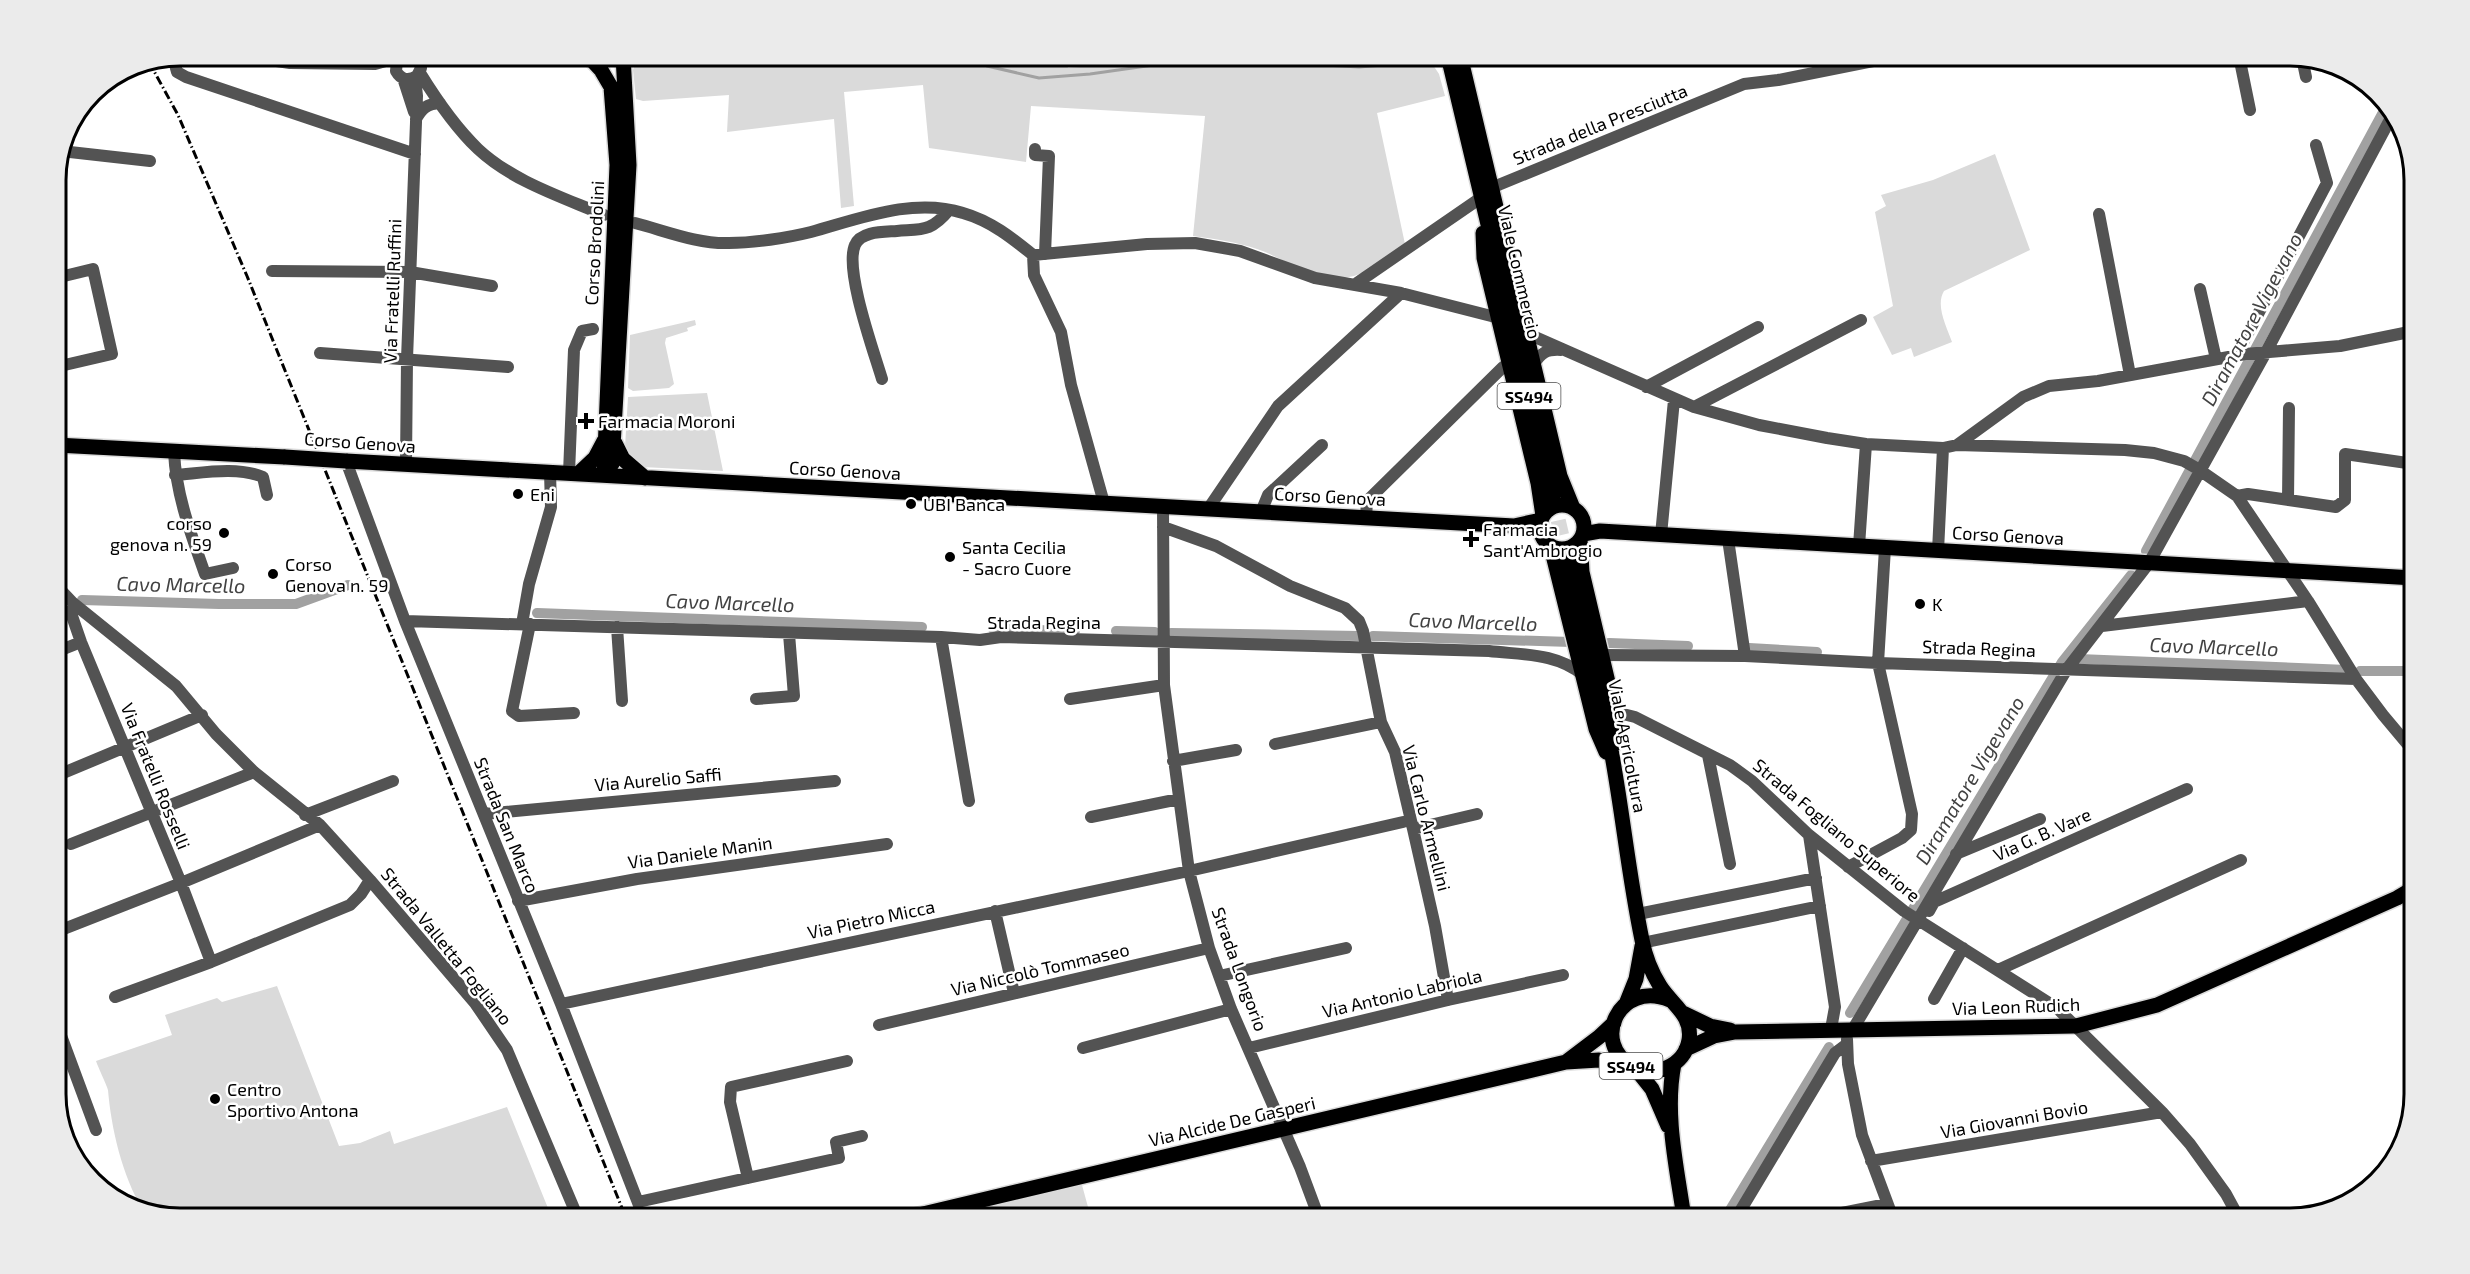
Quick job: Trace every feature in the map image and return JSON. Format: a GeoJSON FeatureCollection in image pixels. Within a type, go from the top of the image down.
{"type":"FeatureCollection","features":[{"type":"Feature","properties":{"kind":"main road","name":"Corso Brodolini"},"geometry":{"type":"LineString","coordinates":[[597,66],[609,81],[616,155],[608,476]]}},
{"type":"Feature","properties":{"kind":"main road","name":"Corso Brodolini"},"geometry":{"type":"LineString","coordinates":[[609,442],[628,165],[623,66]]}},
{"type":"Feature","properties":{"kind":"main road","name":"Viale Commercio"},"geometry":{"type":"LineString","coordinates":[[1455,66],[1487,193],[1553,498]]}},
{"type":"Feature","properties":{"kind":"main road"},"geometry":{"type":"LineString","coordinates":[[1487,193],[1484,258],[1538,483],[1546,541],[1577,648],[1598,734],[1614,770]]}},
{"type":"Feature","properties":{"kind":"main road"},"geometry":{"type":"LineString","coordinates":[[1487,193],[1526,333],[1560,476],[1573,508],[1582,518],[1582,572],[1615,712],[1617,730],[1614,770]]}},
{"type":"Feature","properties":{"kind":"main road"},"geometry":{"type":"LineString","coordinates":[[573,474],[595,458],[609,442],[623,459],[645,478]]}},
{"type":"Feature","properties":{"kind":"main road","name":"Corso Genova"},"geometry":{"type":"LineString","coordinates":[[66,446],[1514,526],[1542,518],[1552,507],[1559,505],[1573,508]]}},
{"type":"Feature","properties":{"kind":"main road","name":"Corso Genova"},"geometry":{"type":"LineString","coordinates":[[1514,526],[1546,541]]}},
{"type":"Feature","properties":{"kind":"main road","name":"Corso Genova"},"geometry":{"type":"LineString","coordinates":[[1582,533],[1600,531],[2404,577]]}},
{"type":"Feature","properties":{"kind":"main road"},"geometry":{"type":"LineString","coordinates":[[1546,541],[1566,549],[1582,533]]}},
{"type":"Feature","properties":{"kind":"main road","name":"Viale Agricoltura"},"geometry":{"type":"LineString","coordinates":[[1567,558],[1605,717],[1642,943],[1654,976],[1670,1000],[1683,1013],[1710,1026],[1735,1032]]}},
{"type":"Feature","properties":{"kind":"main road","name":"Via Leon Rudich"},"geometry":{"type":"LineString","coordinates":[[1735,1032],[1844,1033],[2076,1026],[2157,1005],[2404,893]]}},
{"type":"Feature","properties":{"kind":"main road","name":"Viale Agricoltura"},"geometry":{"type":"LineString","coordinates":[[1614,1023],[1626,1004],[1636,979],[1642,943]]}},
{"type":"Feature","properties":{"kind":"main road"},"geometry":{"type":"LineString","coordinates":[[1626,1004],[1648,995],[1670,1000]]}},
{"type":"Feature","properties":{"kind":"main road","name":"SS494"},"geometry":{"type":"LineString","coordinates":[[1683,1013],[1689,1031],[1686,1049],[1674,1064],[1670,1088],[1672,1137],[1683,1208]]}},
{"type":"Feature","properties":{"kind":"main road","name":"SS494"},"geometry":{"type":"LineString","coordinates":[[1614,1023],[1613,1042],[1617,1052],[1652,1089],[1672,1137]]}},
{"type":"Feature","properties":{"kind":"main road","name":"Via Alcide De Gasperi"},"geometry":{"type":"LineString","coordinates":[[1566,1062],[1599,1038],[1614,1023]]}},
{"type":"Feature","properties":{"kind":"main road"},"geometry":{"type":"LineString","coordinates":[[1686,1049],[1714,1036],[1735,1032]]}},
{"type":"Feature","properties":{"kind":"main road","name":"Via Alcide De Gasperi"},"geometry":{"type":"LineString","coordinates":[[948,1208],[1566,1062],[1599,1060],[1633,1067]]}},
{"type":"Feature","properties":{"kind":"main road","name":"SS494"},"geometry":{"type":"LineString","coordinates":[[1633,1067],[1656,1071],[1674,1064]]}},
{"type":"Feature","properties":{"kind":"street"},"geometry":{"type":"LineString","coordinates":[[175,66],[177,72],[186,77],[415,154]]}},
{"type":"Feature","properties":{"kind":"street"},"geometry":{"type":"LineString","coordinates":[[412,66],[480,151],[513,174],[604,215]]}},
{"type":"Feature","properties":{"kind":"street","name":"Via Fratelli Ruffini"},"geometry":{"type":"LineString","coordinates":[[406,464],[407,359],[416,119],[412,66]]}},
{"type":"Feature","properties":{"kind":"street","name":"Strada della Presciutta"},"geometry":{"type":"LineString","coordinates":[[1357,284],[1487,193],[1744,84],[1778,80],[1848,66]]}},
{"type":"Feature","properties":{"kind":"street"},"geometry":{"type":"LineString","coordinates":[[2241,66],[2250,110]]}},
{"type":"Feature","properties":{"kind":"street"},"geometry":{"type":"LineString","coordinates":[[2304,67],[2307,77]]}},
{"type":"Feature","properties":{"kind":"street"},"geometry":{"type":"LineString","coordinates":[[416,119],[424,107],[440,103]]}},
{"type":"Feature","properties":{"kind":"street"},"geometry":{"type":"LineString","coordinates":[[1742,1208],[1914,917],[1956,854],[2060,669],[2102,626],[2149,563],[2388,123]]}},
{"type":"Feature","properties":{"kind":"street"},"geometry":{"type":"LineString","coordinates":[[2241,355],[2327,183],[2316,145]]}},
{"type":"Feature","properties":{"kind":"street"},"geometry":{"type":"LineString","coordinates":[[1035,149],[1035,155],[1049,156],[1039,255],[1034,275],[1061,332],[1071,386],[1104,503]]}},
{"type":"Feature","properties":{"kind":"street"},"geometry":{"type":"LineString","coordinates":[[69,154],[150,161]]}},
{"type":"Feature","properties":{"kind":"street"},"geometry":{"type":"LineString","coordinates":[[635,223],[710,243],[731,243],[807,233],[914,207],[949,210],[963,213],[1004,231],[1039,255],[1148,244],[1195,243],[1240,251],[1315,278],[1401,293],[1498,318]]}},
{"type":"Feature","properties":{"kind":"street"},"geometry":{"type":"LineString","coordinates":[[882,379],[856,287],[852,262],[855,244],[863,236],[876,233],[927,229],[940,221],[949,210]]}},
{"type":"Feature","properties":{"kind":"street"},"geometry":{"type":"LineString","coordinates":[[2099,214],[2130,375]]}},
{"type":"Feature","properties":{"kind":"street"},"geometry":{"type":"LineString","coordinates":[[66,275],[93,268],[112,354],[66,365]]}},
{"type":"Feature","properties":{"kind":"street"},"geometry":{"type":"LineString","coordinates":[[272,271],[410,272],[492,286]]}},
{"type":"Feature","properties":{"kind":"street"},"geometry":{"type":"LineString","coordinates":[[2200,289],[2216,359]]}},
{"type":"Feature","properties":{"kind":"street"},"geometry":{"type":"LineString","coordinates":[[1208,509],[1278,406],[1401,293]]}},
{"type":"Feature","properties":{"kind":"street"},"geometry":{"type":"LineString","coordinates":[[1694,407],[1861,320]]}},
{"type":"Feature","properties":{"kind":"street"},"geometry":{"type":"LineString","coordinates":[[1646,387],[1758,327]]}},
{"type":"Feature","properties":{"kind":"street"},"geometry":{"type":"LineString","coordinates":[[573,474],[574,350],[582,331],[593,328]]}},
{"type":"Feature","properties":{"kind":"street"},"geometry":{"type":"LineString","coordinates":[[1526,333],[1674,400],[1759,424],[1866,444],[1943,448],[1957,445],[2125,450],[2154,453],[2184,461],[2237,496],[2308,601],[2356,679],[2404,740]]}},
{"type":"Feature","properties":{"kind":"street"},"geometry":{"type":"LineString","coordinates":[[1957,445],[2023,397],[2049,386],[2130,375],[2241,355],[2340,346],[2404,333]]}},
{"type":"Feature","properties":{"kind":"street"},"geometry":{"type":"LineString","coordinates":[[1533,365],[1542,352],[1551,349],[1561,350]]}},
{"type":"Feature","properties":{"kind":"street"},"geometry":{"type":"LineString","coordinates":[[320,352],[508,367]]}},
{"type":"Feature","properties":{"kind":"street"},"geometry":{"type":"LineString","coordinates":[[1366,518],[1366,501],[1503,367]]}},
{"type":"Feature","properties":{"kind":"street"},"geometry":{"type":"LineString","coordinates":[[1661,535],[1674,400]]}},
{"type":"Feature","properties":{"kind":"street"},"geometry":{"type":"LineString","coordinates":[[2288,500],[2289,408]]}},
{"type":"Feature","properties":{"kind":"street"},"geometry":{"type":"LineString","coordinates":[[1261,512],[1268,495],[1322,444]]}},
{"type":"Feature","properties":{"kind":"street"},"geometry":{"type":"LineString","coordinates":[[1859,546],[1866,444]]}},
{"type":"Feature","properties":{"kind":"street"},"geometry":{"type":"LineString","coordinates":[[1938,551],[1943,448]]}},
{"type":"Feature","properties":{"kind":"street"},"geometry":{"type":"LineString","coordinates":[[174,452],[175,475],[205,574],[233,568]]}},
{"type":"Feature","properties":{"kind":"street"},"geometry":{"type":"LineString","coordinates":[[2237,496],[2248,494],[2336,507],[2344,500],[2345,454],[2404,463]]}},
{"type":"Feature","properties":{"kind":"street","name":"Strada San Marco"},"geometry":{"type":"LineString","coordinates":[[346,461],[405,621],[561,1004],[640,1208]]}},
{"type":"Feature","properties":{"kind":"street"},"geometry":{"type":"LineString","coordinates":[[175,475],[224,471],[255,474],[263,477],[267,495]]}},
{"type":"Feature","properties":{"kind":"street"},"geometry":{"type":"LineString","coordinates":[[550,472],[551,507],[529,584],[526,624],[512,711],[519,716],[574,713]]}},
{"type":"Feature","properties":{"kind":"street","name":"Strada Longorio"},"geometry":{"type":"LineString","coordinates":[[1163,507],[1164,685],[1189,871],[1209,948],[1231,1009],[1284,1129],[1315,1208]]}},
{"type":"Feature","properties":{"kind":"street","name":"Via Carlo Armellini"},"geometry":{"type":"LineString","coordinates":[[1163,527],[1216,546],[1290,586],[1346,608],[1361,625],[1381,722],[1395,752],[1408,825],[1435,926],[1448,999]]}},
{"type":"Feature","properties":{"kind":"street"},"geometry":{"type":"LineString","coordinates":[[1728,539],[1745,656]]}},
{"type":"Feature","properties":{"kind":"street"},"geometry":{"type":"LineString","coordinates":[[1848,867],[1902,838],[1911,830],[1912,814],[1878,663],[1885,548]]}},
{"type":"Feature","properties":{"kind":"street","name":"Strada Valletta Fogliano"},"geometry":{"type":"LineString","coordinates":[[66,596],[176,686],[216,734],[254,772],[304,815],[320,825],[475,1003],[507,1050],[574,1208]]}},
{"type":"Feature","properties":{"kind":"street"},"geometry":{"type":"LineString","coordinates":[[2102,626],[2308,601]]}},
{"type":"Feature","properties":{"kind":"street","name":"Via Fratelli Rosselli"},"geometry":{"type":"LineString","coordinates":[[73,603],[72,616],[81,642],[181,883],[211,962]]}},
{"type":"Feature","properties":{"kind":"street","name":"Strada Regina"},"geometry":{"type":"LineString","coordinates":[[405,621],[980,640],[1001,637],[1490,651],[1558,660],[1570,664],[1583,675]]}},
{"type":"Feature","properties":{"kind":"street"},"geometry":{"type":"LineString","coordinates":[[617,627],[622,701]]}},
{"type":"Feature","properties":{"kind":"street"},"geometry":{"type":"LineString","coordinates":[[756,699],[794,696],[789,634]]}},
{"type":"Feature","properties":{"kind":"street"},"geometry":{"type":"LineString","coordinates":[[941,637],[969,801]]}},
{"type":"Feature","properties":{"kind":"street"},"geometry":{"type":"LineString","coordinates":[[66,648],[81,642]]}},
{"type":"Feature","properties":{"kind":"street"},"geometry":{"type":"LineString","coordinates":[[1558,660],[1570,656],[1577,648]]}},
{"type":"Feature","properties":{"kind":"street","name":"Strada Regina"},"geometry":{"type":"LineString","coordinates":[[1602,655],[1745,656],[1878,663],[2356,679]]}},
{"type":"Feature","properties":{"kind":"street"},"geometry":{"type":"LineString","coordinates":[[1070,699],[1164,685]]}},
{"type":"Feature","properties":{"kind":"street","name":"Strada Fogliano Superiore"},"geometry":{"type":"LineString","coordinates":[[1615,712],[1635,717],[1730,765],[1752,780],[1809,835],[1914,917],[2057,1008],[2162,1112],[2190,1144],[2233,1208]]}},
{"type":"Feature","properties":{"kind":"street"},"geometry":{"type":"LineString","coordinates":[[66,772],[202,715]]}},
{"type":"Feature","properties":{"kind":"street"},"geometry":{"type":"LineString","coordinates":[[1275,744],[1381,722]]}},
{"type":"Feature","properties":{"kind":"street"},"geometry":{"type":"LineString","coordinates":[[1173,761],[1236,750]]}},
{"type":"Feature","properties":{"kind":"street"},"geometry":{"type":"LineString","coordinates":[[1708,755],[1730,864]]}},
{"type":"Feature","properties":{"kind":"street"},"geometry":{"type":"LineString","coordinates":[[71,844],[254,772]]}},
{"type":"Feature","properties":{"kind":"street"},"geometry":{"type":"LineString","coordinates":[[304,815],[393,781]]}},
{"type":"Feature","properties":{"kind":"street","name":"Via Aurelio Saffi"},"geometry":{"type":"LineString","coordinates":[[484,814],[835,781]]}},
{"type":"Feature","properties":{"kind":"street","name":"Via G. B. Vare"},"geometry":{"type":"LineString","coordinates":[[1914,917],[1934,902],[2187,789]]}},
{"type":"Feature","properties":{"kind":"street"},"geometry":{"type":"LineString","coordinates":[[1091,817],[1179,799]]}},
{"type":"Feature","properties":{"kind":"street","name":"Via Pietro Micca"},"geometry":{"type":"LineString","coordinates":[[561,1004],[1408,825],[1477,814]]}},
{"type":"Feature","properties":{"kind":"street"},"geometry":{"type":"LineString","coordinates":[[1956,854],[2040,819]]}},
{"type":"Feature","properties":{"kind":"street"},"geometry":{"type":"LineString","coordinates":[[66,928],[320,825]]}},
{"type":"Feature","properties":{"kind":"street"},"geometry":{"type":"LineString","coordinates":[[1809,835],[1835,1007],[1844,1033],[1862,1135],[1889,1208]]}},
{"type":"Feature","properties":{"kind":"street","name":"Via Daniele Manin"},"geometry":{"type":"LineString","coordinates":[[518,901],[637,879],[887,844]]}},
{"type":"Feature","properties":{"kind":"street"},"geometry":{"type":"LineString","coordinates":[[1998,970],[2241,860]]}},
{"type":"Feature","properties":{"kind":"street"},"geometry":{"type":"LineString","coordinates":[[1638,914],[1816,878]]}},
{"type":"Feature","properties":{"kind":"street"},"geometry":{"type":"LineString","coordinates":[[115,997],[211,962],[350,904],[361,894],[370,880]]}},
{"type":"Feature","properties":{"kind":"street"},"geometry":{"type":"LineString","coordinates":[[1642,943],[1820,906]]}},
{"type":"Feature","properties":{"kind":"street"},"geometry":{"type":"LineString","coordinates":[[995,911],[1014,993]]}},
{"type":"Feature","properties":{"kind":"street","name":"Via Niccolò Tommaseo"},"geometry":{"type":"LineString","coordinates":[[879,1025],[1209,948]]}},
{"type":"Feature","properties":{"kind":"street"},"geometry":{"type":"LineString","coordinates":[[1219,976],[1347,948]]}},
{"type":"Feature","properties":{"kind":"street"},"geometry":{"type":"LineString","coordinates":[[1934,999],[1963,948]]}},
{"type":"Feature","properties":{"kind":"street","name":"Via Antonio Labriola"},"geometry":{"type":"LineString","coordinates":[[1249,1048],[1448,999],[1563,975]]}},
{"type":"Feature","properties":{"kind":"street"},"geometry":{"type":"LineString","coordinates":[[1083,1048],[1231,1009]]}},
{"type":"Feature","properties":{"kind":"street"},"geometry":{"type":"LineString","coordinates":[[748,1178],[730,1102],[731,1087],[847,1061]]}},
{"type":"Feature","properties":{"kind":"street"},"geometry":{"type":"LineString","coordinates":[[66,1062],[96,1130]]}},
{"type":"Feature","properties":{"kind":"street","name":"Via Giovanni Bovio"},"geometry":{"type":"LineString","coordinates":[[1871,1161],[2162,1112]]}},
{"type":"Feature","properties":{"kind":"street"},"geometry":{"type":"LineString","coordinates":[[638,1202],[839,1158],[836,1142],[862,1136]]}},
{"type":"Feature","properties":{"kind":"street"},"geometry":{"type":"LineString","coordinates":[[1867,1208],[1887,1204]]}},
{"type":"Feature","properties":{"kind":"shaded area"},"geometry":{"type":"Polygon","coordinates":[[[634,66],[1067,66],[1068,68],[1094,66],[1434,66],[1439,74],[1445,96],[1377,113],[1405,244],[1366,271],[1341,278],[1304,270],[1249,247],[1193,236],[1205,116],[1031,106],[1026,162],[929,148],[923,85],[844,92],[854,206],[841,208],[834,119],[727,132],[729,95],[643,101],[636,99],[634,66]]]}},
{"type":"Feature","properties":{"kind":"shaded area"},"geometry":{"type":"Polygon","coordinates":[[[1995,154],[2030,250],[1944,291],[1941,310],[1952,342],[1914,357],[1911,348],[1892,355],[1873,317],[1893,306],[1875,212],[1886,206],[1881,195],[1933,180],[1995,154]]]}},
{"type":"Feature","properties":{"kind":"shaded area"},"geometry":{"type":"Polygon","coordinates":[[[695,320],[696,325],[687,328],[688,331],[666,338],[665,343],[674,384],[669,388],[633,391],[628,388],[630,335],[695,320]]]}},
{"type":"Feature","properties":{"kind":"shaded area"},"geometry":{"type":"Polygon","coordinates":[[[707,393],[723,471],[642,467],[629,457],[625,447],[628,397],[707,393]]]}},
{"type":"Feature","properties":{"kind":"shaded area","name":"Centro Sportivo Antona"},"geometry":{"type":"Polygon","coordinates":[[[277,986],[339,1146],[360,1143],[390,1131],[394,1144],[507,1107],[548,1208],[173,1208],[137,1199],[123,1167],[112,1120],[108,1090],[96,1061],[172,1035],[165,1015],[217,998],[222,1002],[277,986]]]}},
{"type":"Feature","properties":{"kind":"shaded area"},"geometry":{"type":"Polygon","coordinates":[[[1082,1185],[1088,1208],[983,1208],[1082,1185]]]}},
{"type":"Feature","properties":{"kind":"waterway"},"geometry":{"type":"LineString","coordinates":[[987,66],[1039,78],[1146,66]]}},
{"type":"Feature","properties":{"kind":"waterway"},"geometry":{"type":"LineString","coordinates":[[1342,66],[1371,66]]}},
{"type":"Feature","properties":{"kind":"waterway","name":"Diramatore Vigevano"},"geometry":{"type":"LineString","coordinates":[[2146,551],[2382,114]]}},
{"type":"Feature","properties":{"kind":"waterway","name":"Diramatore Vigevano"},"geometry":{"type":"LineString","coordinates":[[1850,1013],[2062,662],[2131,575]]}},
{"type":"Feature","properties":{"kind":"waterway","name":"Cavo Marcello"},"geometry":{"type":"LineString","coordinates":[[82,600],[296,604],[348,585]]}},
{"type":"Feature","properties":{"kind":"waterway","name":"Cavo Marcello"},"geometry":{"type":"LineString","coordinates":[[537,613],[922,627]]}},
{"type":"Feature","properties":{"kind":"waterway"},"geometry":{"type":"LineString","coordinates":[[993,629],[1075,631]]}},
{"type":"Feature","properties":{"kind":"waterway","name":"Cavo Marcello"},"geometry":{"type":"LineString","coordinates":[[1116,631],[1155,632]]}},
{"type":"Feature","properties":{"kind":"waterway","name":"Cavo Marcello"},"geometry":{"type":"LineString","coordinates":[[1171,633],[1359,636]]}},
{"type":"Feature","properties":{"kind":"waterway","name":"Cavo Marcello"},"geometry":{"type":"LineString","coordinates":[[1373,636],[1571,642]]}},
{"type":"Feature","properties":{"kind":"waterway","name":"Cavo Marcello"},"geometry":{"type":"LineString","coordinates":[[1609,643],[1688,646]]}},
{"type":"Feature","properties":{"kind":"waterway","name":"Cavo Marcello"},"geometry":{"type":"LineString","coordinates":[[1749,648],[1817,652]]}},
{"type":"Feature","properties":{"kind":"waterway","name":"Cavo Marcello"},"geometry":{"type":"LineString","coordinates":[[2079,659],[2347,670]]}},
{"type":"Feature","properties":{"kind":"waterway","name":"Cavo Marcello"},"geometry":{"type":"LineString","coordinates":[[2360,671],[2404,671]]}},
{"type":"Feature","properties":{"kind":"waterway","name":"Diramatore Vigevano"},"geometry":{"type":"LineString","coordinates":[[1731,1208],[1829,1047]]}},
{"type":"Feature","properties":{"kind":"tunnel"},"geometry":{"type":"LineString","coordinates":[[1553,498],[1567,558]]}},
{"type":"Feature","properties":{"kind":"railway"},"geometry":{"type":"LineString","coordinates":[[153,69],[178,115],[247,276],[622,1208]]}},
{"type":"Feature","properties":{"kind":"place","name":"Farmacia Moroni"},"geometry":{"type":"Point","coordinates":[586,421]}},
{"type":"Feature","properties":{"kind":"place","name":"Eni"},"geometry":{"type":"Point","coordinates":[518,494]}},
{"type":"Feature","properties":{"kind":"place","name":"UBI Banca"},"geometry":{"type":"Point","coordinates":[911,504]}},
{"type":"Feature","properties":{"kind":"place","name":"corso genova n. 59"},"geometry":{"type":"Point","coordinates":[224,533]}},
{"type":"Feature","properties":{"kind":"place","name":"Farmacia Sant'Ambrogio"},"geometry":{"type":"Point","coordinates":[1471,539]}},
{"type":"Feature","properties":{"kind":"place","name":"Santa Cecilia - Sacro Cuore"},"geometry":{"type":"Point","coordinates":[950,557]}},
{"type":"Feature","properties":{"kind":"place","name":"Corso Genova n. 59"},"geometry":{"type":"Point","coordinates":[273,574]}},
{"type":"Feature","properties":{"kind":"place","name":"K"},"geometry":{"type":"Point","coordinates":[1920,604]}},
{"type":"Feature","properties":{"kind":"place","name":"Centro Sportivo Antona"},"geometry":{"type":"Point","coordinates":[215,1099]}}]}
